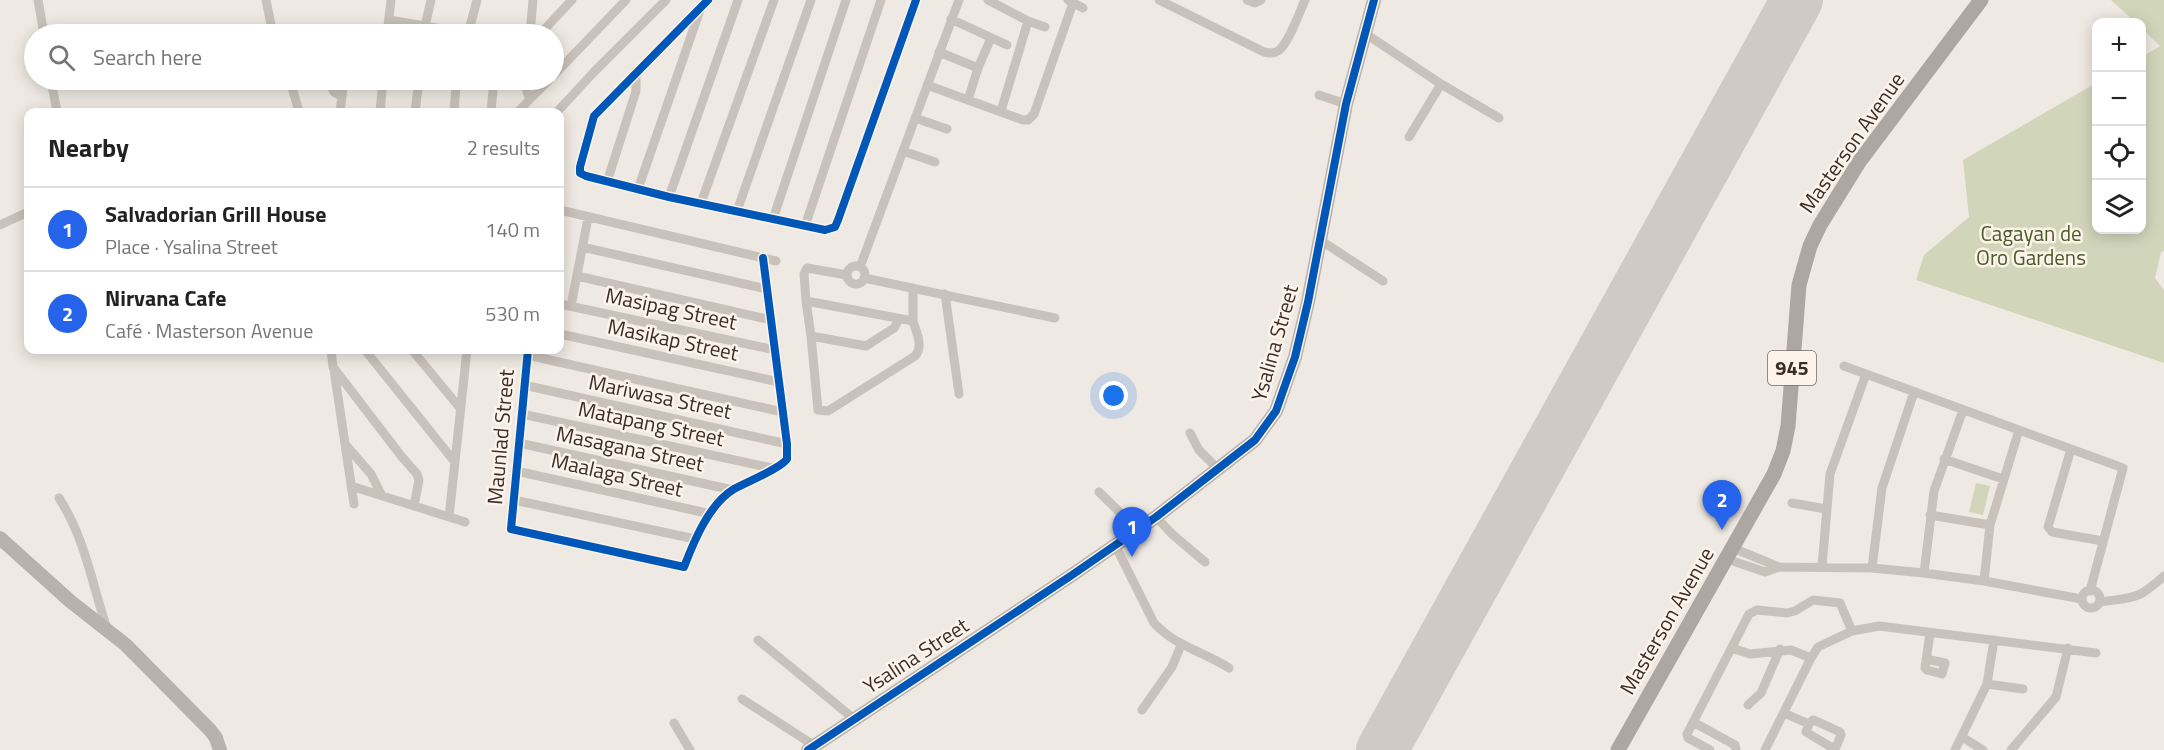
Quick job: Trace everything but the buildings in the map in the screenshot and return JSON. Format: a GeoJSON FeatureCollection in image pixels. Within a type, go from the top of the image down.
{"type":"FeatureCollection","features":[{"type":"Feature","properties":{"kind":"main road","name":"Masterson Avenue"},"geometry":{"type":"LineString","coordinates":[[1618,750],[1770,482],[1782,451],[1788,426],[1799,285],[1810,246],[1820,225],[1859,162],[1981,0]]}},
{"type":"Feature","properties":{"kind":"street"},"geometry":{"type":"LineString","coordinates":[[38,0],[42,24]]}},
{"type":"Feature","properties":{"kind":"street"},"geometry":{"type":"LineString","coordinates":[[266,0],[271,24]]}},
{"type":"Feature","properties":{"kind":"street"},"geometry":{"type":"LineString","coordinates":[[388,24],[391,0]]}},
{"type":"Feature","properties":{"kind":"street"},"geometry":{"type":"LineString","coordinates":[[425,24],[431,0]]}},
{"type":"Feature","properties":{"kind":"street"},"geometry":{"type":"LineString","coordinates":[[472,24],[477,0]]}},
{"type":"Feature","properties":{"kind":"street"},"geometry":{"type":"LineString","coordinates":[[531,24],[533,0]]}},
{"type":"Feature","properties":{"kind":"street"},"geometry":{"type":"LineString","coordinates":[[549,24],[572,0]]}},
{"type":"Feature","properties":{"kind":"street"},"geometry":{"type":"LineString","coordinates":[[564,65],[626,0]]}},
{"type":"Feature","properties":{"kind":"street"},"geometry":{"type":"LineString","coordinates":[[561,108],[666,0]]}},
{"type":"Feature","properties":{"kind":"street"},"geometry":{"type":"LineString","coordinates":[[669,197],[738,0]]}},
{"type":"Feature","properties":{"kind":"street"},"geometry":{"type":"LineString","coordinates":[[701,203],[774,0]]}},
{"type":"Feature","properties":{"kind":"street"},"geometry":{"type":"LineString","coordinates":[[737,211],[811,0]]}},
{"type":"Feature","properties":{"kind":"street"},"geometry":{"type":"LineString","coordinates":[[773,219],[846,0]]}},
{"type":"Feature","properties":{"kind":"street"},"geometry":{"type":"LineString","coordinates":[[805,226],[881,0]]}},
{"type":"Feature","properties":{"kind":"street"},"geometry":{"type":"LineString","coordinates":[[705,3],[594,116],[583,152],[580,173],[669,197],[831,230],[835,227],[916,0]]}},
{"type":"Feature","properties":{"kind":"street"},"geometry":{"type":"LineString","coordinates":[[860,267],[958,0]]}},
{"type":"Feature","properties":{"kind":"street"},"geometry":{"type":"LineString","coordinates":[[988,0],[1028,21],[1045,27]]}},
{"type":"Feature","properties":{"kind":"street"},"geometry":{"type":"LineString","coordinates":[[1159,0],[1272,54],[1278,51],[1286,40],[1305,0]]}},
{"type":"Feature","properties":{"kind":"street"},"geometry":{"type":"LineString","coordinates":[[1246,0],[1255,3],[1261,0]]}},
{"type":"Feature","properties":{"kind":"street","name":"Ysalina Street"},"geometry":{"type":"LineString","coordinates":[[812,748],[1156,517],[1255,440],[1276,411],[1294,357],[1320,240],[1346,104],[1374,0]]}},
{"type":"Feature","properties":{"kind":"street"},"geometry":{"type":"LineString","coordinates":[[927,85],[1028,120],[1034,114],[1070,1],[1083,8]]}},
{"type":"Feature","properties":{"kind":"street"},"geometry":{"type":"LineString","coordinates":[[638,189],[705,3]]}},
{"type":"Feature","properties":{"kind":"street"},"geometry":{"type":"LineString","coordinates":[[951,19],[1007,45]]}},
{"type":"Feature","properties":{"kind":"street"},"geometry":{"type":"LineString","coordinates":[[389,20],[413,24]]}},
{"type":"Feature","properties":{"kind":"street"},"geometry":{"type":"LineString","coordinates":[[1001,111],[1028,21]]}},
{"type":"Feature","properties":{"kind":"street"},"geometry":{"type":"LineString","coordinates":[[1366,34],[1441,84],[1499,118]]}},
{"type":"Feature","properties":{"kind":"street"},"geometry":{"type":"LineString","coordinates":[[968,99],[991,38]]}},
{"type":"Feature","properties":{"kind":"street"},"geometry":{"type":"LineString","coordinates":[[939,52],[978,68]]}},
{"type":"Feature","properties":{"kind":"street"},"geometry":{"type":"LineString","coordinates":[[607,182],[636,91],[636,71]]}},
{"type":"Feature","properties":{"kind":"street"},"geometry":{"type":"LineString","coordinates":[[1409,137],[1441,84]]}},
{"type":"Feature","properties":{"kind":"street"},"geometry":{"type":"LineString","coordinates":[[53,90],[56,108]]}},
{"type":"Feature","properties":{"kind":"street"},"geometry":{"type":"LineString","coordinates":[[293,90],[298,108]]}},
{"type":"Feature","properties":{"kind":"street"},"geometry":{"type":"LineString","coordinates":[[333,90],[341,96]]}},
{"type":"Feature","properties":{"kind":"street"},"geometry":{"type":"LineString","coordinates":[[340,108],[342,90]]}},
{"type":"Feature","properties":{"kind":"street"},"geometry":{"type":"LineString","coordinates":[[380,108],[382,90]]}},
{"type":"Feature","properties":{"kind":"street"},"geometry":{"type":"LineString","coordinates":[[416,108],[418,90]]}},
{"type":"Feature","properties":{"kind":"street"},"geometry":{"type":"LineString","coordinates":[[454,108],[456,90]]}},
{"type":"Feature","properties":{"kind":"street"},"geometry":{"type":"LineString","coordinates":[[491,108],[493,90]]}},
{"type":"Feature","properties":{"kind":"street"},"geometry":{"type":"LineString","coordinates":[[527,90],[530,99]]}},
{"type":"Feature","properties":{"kind":"street"},"geometry":{"type":"LineString","coordinates":[[522,108],[539,90]]}},
{"type":"Feature","properties":{"kind":"street"},"geometry":{"type":"LineString","coordinates":[[1320,95],[1346,104]]}},
{"type":"Feature","properties":{"kind":"street"},"geometry":{"type":"LineString","coordinates":[[915,118],[947,129]]}},
{"type":"Feature","properties":{"kind":"street"},"geometry":{"type":"LineString","coordinates":[[903,151],[935,162]]}},
{"type":"Feature","properties":{"kind":"street"},"geometry":{"type":"LineString","coordinates":[[564,211],[776,261]]}},
{"type":"Feature","properties":{"kind":"street"},"geometry":{"type":"LineString","coordinates":[[0,225],[24,214]]}},
{"type":"Feature","properties":{"kind":"street"},"geometry":{"type":"LineString","coordinates":[[571,306],[588,218]]}},
{"type":"Feature","properties":{"kind":"street"},"geometry":{"type":"LineString","coordinates":[[1320,240],[1383,281]]}},
{"type":"Feature","properties":{"kind":"street"},"geometry":{"type":"LineString","coordinates":[[582,247],[767,290]]}},
{"type":"Feature","properties":{"kind":"street"},"geometry":{"type":"LineString","coordinates":[[513,500],[695,539],[722,498],[772,468],[780,466],[787,459],[788,444],[763,258]]}},
{"type":"Feature","properties":{"kind":"street"},"geometry":{"type":"LineString","coordinates":[[847,275],[852,267],[860,267]]}},
{"type":"Feature","properties":{"kind":"street"},"geometry":{"type":"LineString","coordinates":[[847,275],[854,284],[860,283],[864,278],[864,272],[860,267]]}},
{"type":"Feature","properties":{"kind":"street"},"geometry":{"type":"LineString","coordinates":[[847,275],[807,268],[804,274],[818,410],[828,411],[919,352],[913,321],[913,288]]}},
{"type":"Feature","properties":{"kind":"street"},"geometry":{"type":"LineString","coordinates":[[577,276],[771,320]]}},
{"type":"Feature","properties":{"kind":"street"},"geometry":{"type":"LineString","coordinates":[[864,278],[1055,318]]}},
{"type":"Feature","properties":{"kind":"street"},"geometry":{"type":"LineString","coordinates":[[945,294],[959,394]]}},
{"type":"Feature","properties":{"kind":"street"},"geometry":{"type":"LineString","coordinates":[[806,302],[913,321]]}},
{"type":"Feature","properties":{"kind":"street","name":"Masipag Street"},"geometry":{"type":"LineString","coordinates":[[564,305],[775,350]]}},
{"type":"Feature","properties":{"kind":"street"},"geometry":{"type":"LineString","coordinates":[[811,336],[866,346],[894,328],[899,319]]}},
{"type":"Feature","properties":{"kind":"street","name":"Masikap Street"},"geometry":{"type":"LineString","coordinates":[[564,334],[779,382]]}},
{"type":"Feature","properties":{"kind":"street"},"geometry":{"type":"LineString","coordinates":[[331,354],[354,504]]}},
{"type":"Feature","properties":{"kind":"street"},"geometry":{"type":"LineString","coordinates":[[368,354],[454,461]]}},
{"type":"Feature","properties":{"kind":"street"},"geometry":{"type":"LineString","coordinates":[[415,354],[460,408]]}},
{"type":"Feature","properties":{"kind":"street"},"geometry":{"type":"LineString","coordinates":[[449,517],[467,354]]}},
{"type":"Feature","properties":{"kind":"street","name":"Maunlad Street"},"geometry":{"type":"LineString","coordinates":[[528,354],[511,529],[684,567],[695,539]]}},
{"type":"Feature","properties":{"kind":"street","name":"Mariwasa Street"},"geometry":{"type":"LineString","coordinates":[[536,354],[783,412]]}},
{"type":"Feature","properties":{"kind":"street"},"geometry":{"type":"LineString","coordinates":[[1844,366],[2123,468],[2090,591],[2084,594],[2082,599]]}},
{"type":"Feature","properties":{"kind":"street"},"geometry":{"type":"LineString","coordinates":[[333,368],[417,474],[419,480],[414,506]]}},
{"type":"Feature","properties":{"kind":"street"},"geometry":{"type":"LineString","coordinates":[[1822,566],[1826,509],[1833,464],[1866,374]]}},
{"type":"Feature","properties":{"kind":"street","name":"Mariwasa Street"},"geometry":{"type":"LineString","coordinates":[[524,385],[788,444]]}},
{"type":"Feature","properties":{"kind":"street"},"geometry":{"type":"LineString","coordinates":[[1872,568],[1882,488],[1914,392]]}},
{"type":"Feature","properties":{"kind":"street"},"geometry":{"type":"LineString","coordinates":[[1924,573],[1934,491],[1963,410]]}},
{"type":"Feature","properties":{"kind":"street","name":"Matapang Street"},"geometry":{"type":"LineString","coordinates":[[522,414],[772,468]]}},
{"type":"Feature","properties":{"kind":"street"},"geometry":{"type":"LineString","coordinates":[[1983,581],[1990,525],[2019,430]]}},
{"type":"Feature","properties":{"kind":"street"},"geometry":{"type":"LineString","coordinates":[[1190,433],[1200,450],[1218,469]]}},
{"type":"Feature","properties":{"kind":"street","name":"Masagana Street"},"geometry":{"type":"LineString","coordinates":[[519,443],[733,490]]}},
{"type":"Feature","properties":{"kind":"street"},"geometry":{"type":"LineString","coordinates":[[345,444],[371,474],[382,496]]}},
{"type":"Feature","properties":{"kind":"street"},"geometry":{"type":"LineString","coordinates":[[2071,449],[2048,527],[2052,532],[2103,542]]}},
{"type":"Feature","properties":{"kind":"street"},"geometry":{"type":"LineString","coordinates":[[1944,459],[2003,479]]}},
{"type":"Feature","properties":{"kind":"street","name":"Maalaga Street"},"geometry":{"type":"LineString","coordinates":[[516,471],[711,514]]}},
{"type":"Feature","properties":{"kind":"street"},"geometry":{"type":"LineString","coordinates":[[351,486],[465,522]]}},
{"type":"Feature","properties":{"kind":"street"},"geometry":{"type":"LineString","coordinates":[[1099,492],[1137,529]]}},
{"type":"Feature","properties":{"kind":"street"},"geometry":{"type":"LineString","coordinates":[[59,498],[69,513],[85,553],[107,629]]}},
{"type":"Feature","properties":{"kind":"street"},"geometry":{"type":"LineString","coordinates":[[1792,503],[1826,509]]}},
{"type":"Feature","properties":{"kind":"street"},"geometry":{"type":"LineString","coordinates":[[1930,515],[1990,525]]}},
{"type":"Feature","properties":{"kind":"street"},"geometry":{"type":"LineString","coordinates":[[1156,517],[1205,562]]}},
{"type":"Feature","properties":{"kind":"street"},"geometry":{"type":"LineString","coordinates":[[0,538],[70,601],[126,645],[210,730],[220,750]]}},
{"type":"Feature","properties":{"kind":"street"},"geometry":{"type":"LineString","coordinates":[[1115,545],[1154,623],[1162,633],[1181,645],[1229,668]]}},
{"type":"Feature","properties":{"kind":"street"},"geometry":{"type":"LineString","coordinates":[[1730,553],[1756,557],[1779,567],[1872,568],[1983,581],[2082,599],[2086,606],[2091,608],[2096,607],[2100,602],[2136,597],[2146,592],[2164,576]]}},
{"type":"Feature","properties":{"kind":"street"},"geometry":{"type":"LineString","coordinates":[[1730,553],[1751,568],[1765,572],[1779,567]]}},
{"type":"Feature","properties":{"kind":"street"},"geometry":{"type":"LineString","coordinates":[[1751,568],[1756,557]]}},
{"type":"Feature","properties":{"kind":"street"},"geometry":{"type":"LineString","coordinates":[[2090,591],[2099,595],[2100,602]]}},
{"type":"Feature","properties":{"kind":"street"},"geometry":{"type":"LineString","coordinates":[[1710,750],[1687,736],[1752,611],[1787,613],[1813,600],[1841,604],[1852,631]]}},
{"type":"Feature","properties":{"kind":"street"},"geometry":{"type":"LineString","coordinates":[[1765,750],[1810,657],[1824,643],[1852,631],[1879,626],[2096,653]]}},
{"type":"Feature","properties":{"kind":"street"},"geometry":{"type":"LineString","coordinates":[[1926,659],[1930,633]]}},
{"type":"Feature","properties":{"kind":"street"},"geometry":{"type":"LineString","coordinates":[[758,639],[854,718]]}},
{"type":"Feature","properties":{"kind":"street"},"geometry":{"type":"LineString","coordinates":[[1955,750],[1987,684],[1994,640]]}},
{"type":"Feature","properties":{"kind":"street"},"geometry":{"type":"LineString","coordinates":[[1142,710],[1172,667],[1181,645]]}},
{"type":"Feature","properties":{"kind":"street"},"geometry":{"type":"LineString","coordinates":[[1732,648],[1750,654],[1791,650],[1810,657]]}},
{"type":"Feature","properties":{"kind":"street"},"geometry":{"type":"LineString","coordinates":[[2011,750],[2056,697],[2068,648]]}},
{"type":"Feature","properties":{"kind":"street"},"geometry":{"type":"LineString","coordinates":[[1748,705],[1761,693],[1780,650]]}},
{"type":"Feature","properties":{"kind":"street"},"geometry":{"type":"LineString","coordinates":[[1987,684],[2023,689]]}},
{"type":"Feature","properties":{"kind":"street"},"geometry":{"type":"LineString","coordinates":[[742,699],[812,748]]}},
{"type":"Feature","properties":{"kind":"street"},"geometry":{"type":"LineString","coordinates":[[1784,713],[1809,724]]}},
{"type":"Feature","properties":{"kind":"street"},"geometry":{"type":"LineString","coordinates":[[1693,722],[1735,745],[1736,750]]}},
{"type":"Feature","properties":{"kind":"street"},"geometry":{"type":"LineString","coordinates":[[674,723],[690,750]]}},
{"type":"Feature","properties":{"kind":"street"},"geometry":{"type":"LineString","coordinates":[[1962,737],[1983,750]]}},
{"type":"Feature","properties":{"kind":"green space","name":"Cagayan de Oro Gardens"},"geometry":{"type":"Polygon","coordinates":[[[2111,0],[2164,0],[2164,251],[2161,252],[2155,278],[2164,290],[2164,363],[1916,280],[1924,255],[1969,217],[1963,160],[2092,85],[2092,234],[2146,234],[2146,55],[2160,46],[2146,33],[2146,18],[2131,18],[2111,0]]]}},
{"type":"Feature","properties":{"kind":"green space"},"geometry":{"type":"Polygon","coordinates":[[[1976,483],[1990,486],[1983,515],[1969,512],[1976,483]]]}},
{"type":"Feature","properties":{"kind":"runway"},"geometry":{"type":"LineString","coordinates":[[1382,750],[1797,0]]}},
{"type":"Feature","properties":{"kind":"cycle path"},"geometry":{"type":"LineString","coordinates":[[708,0],[594,116],[580,173],[669,197],[825,230],[835,227],[838,220],[916,0]]}},
{"type":"Feature","properties":{"kind":"cycle path"},"geometry":{"type":"LineString","coordinates":[[808,750],[1156,517],[1255,440],[1276,411],[1295,357],[1308,302],[1346,104],[1374,0]]}},
{"type":"Feature","properties":{"kind":"cycle path"},"geometry":{"type":"LineString","coordinates":[[528,354],[511,529],[684,567],[698,535],[717,504],[734,489],[770,471],[787,459],[763,258]]}},
{"type":"Feature","properties":{"kind":"place","name":"Nirvana Cafe"},"geometry":{"type":"Point","coordinates":[1722,530]}},
{"type":"Feature","properties":{"kind":"place","name":"Salvadorian Grill House"},"geometry":{"type":"Point","coordinates":[1132,557]}}]}
